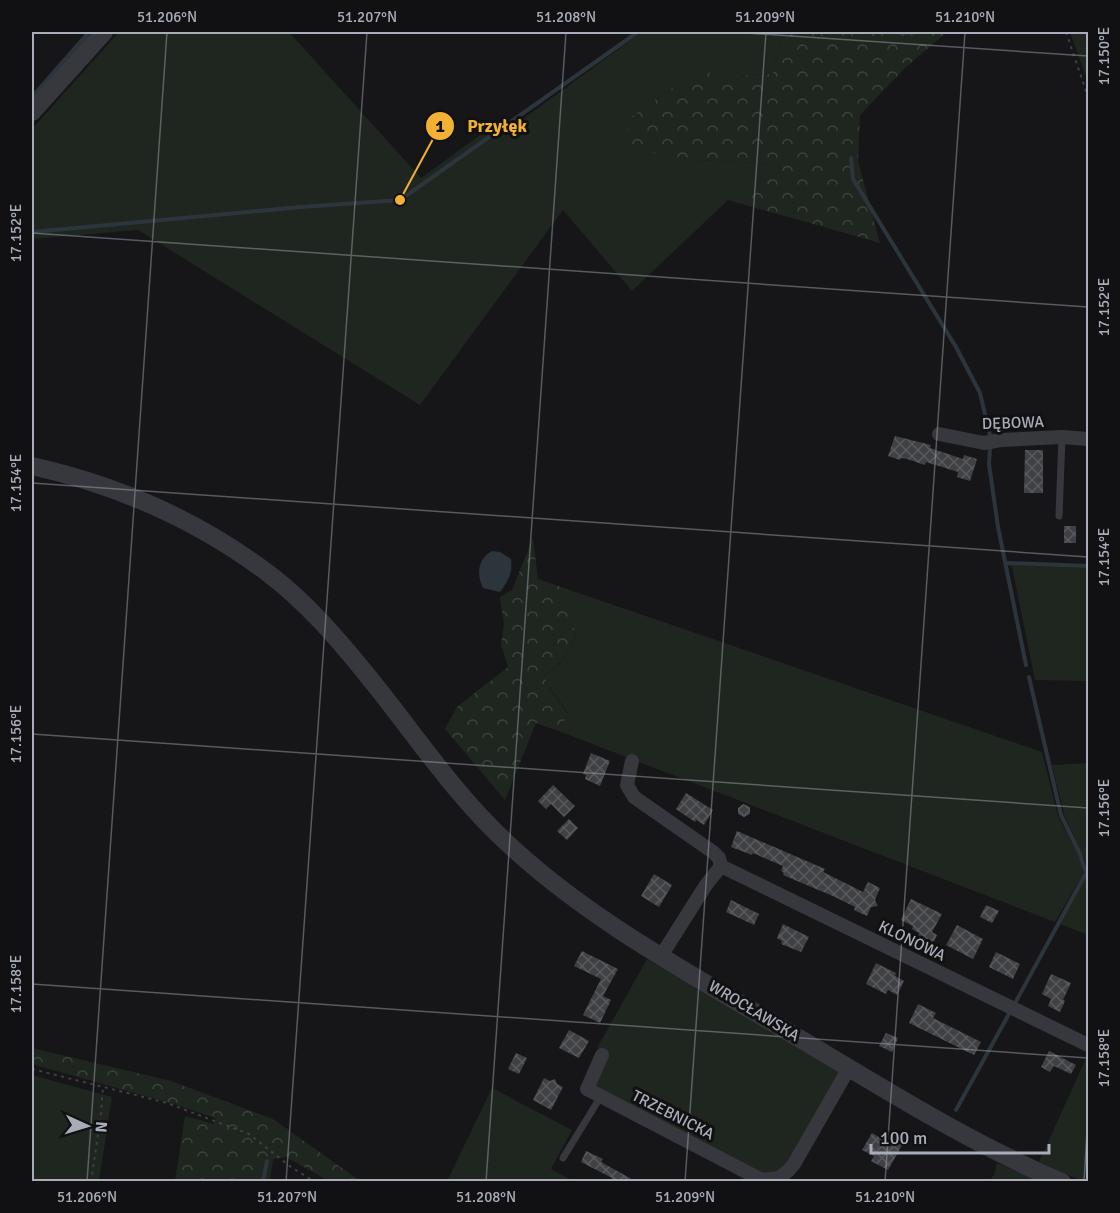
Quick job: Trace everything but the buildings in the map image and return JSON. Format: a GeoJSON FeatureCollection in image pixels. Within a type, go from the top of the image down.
{"type":"FeatureCollection","features":[{"type":"Feature","properties":{"kind":"street"},"geometry":{"type":"LineString","coordinates":[[32,112],[104,32]]}},
{"type":"Feature","properties":{"kind":"street","name":"DĘBOWA"},"geometry":{"type":"LineString","coordinates":[[939,434],[984,443],[1062,437],[1089,439]]}},
{"type":"Feature","properties":{"kind":"street","name":"WROCŁAWSKA"},"geometry":{"type":"LineString","coordinates":[[32,466],[92,482],[145,502],[204,531],[270,575],[316,617],[347,651],[471,805],[505,842],[566,894],[661,956],[849,1068],[974,1140],[1062,1182]]}},
{"type":"Feature","properties":{"kind":"street","name":"KLONOWA"},"geometry":{"type":"LineString","coordinates":[[632,761],[627,785],[634,796],[713,852],[719,858],[721,866],[1089,1045]]}},
{"type":"Feature","properties":{"kind":"street"},"geometry":{"type":"LineString","coordinates":[[661,956],[705,885],[721,866]]}},
{"type":"Feature","properties":{"kind":"street"},"geometry":{"type":"LineString","coordinates":[[601,1096],[587,1089],[602,1054]]}},
{"type":"Feature","properties":{"kind":"street","name":"TRZEBNICKA"},"geometry":{"type":"LineString","coordinates":[[601,1096],[762,1180],[778,1180],[794,1164],[849,1068]]}},
{"type":"Feature","properties":{"kind":"lane"},"geometry":{"type":"LineString","coordinates":[[1059,516],[1062,437]]}},
{"type":"Feature","properties":{"kind":"lane"},"geometry":{"type":"LineString","coordinates":[[563,1158],[601,1096]]}},
{"type":"Feature","properties":{"kind":"path"},"geometry":{"type":"LineString","coordinates":[[1066,32],[1089,97]]}},
{"type":"Feature","properties":{"kind":"path"},"geometry":{"type":"LineString","coordinates":[[32,1069],[166,1103],[249,1134],[291,1167],[315,1182]]}},
{"type":"Feature","properties":{"kind":"path"},"geometry":{"type":"LineString","coordinates":[[91,1182],[103,1087]]}},
{"type":"Feature","properties":{"kind":"green space"},"geometry":{"type":"Polygon","coordinates":[[[119,32],[289,32],[421,178],[494,125],[503,124],[512,127],[642,32],[786,32],[775,54],[773,74],[743,75],[722,79],[701,68],[627,120],[627,144],[663,155],[697,160],[777,164],[782,170],[728,200],[632,291],[563,210],[420,405],[138,230],[32,239],[32,129],[119,32]]]}},
{"type":"Feature","properties":{"kind":"green space"},"geometry":{"type":"Polygon","coordinates":[[[786,32],[947,32],[905,68],[860,115],[858,161],[880,243],[728,200],[782,170],[777,164],[663,156],[627,144],[627,120],[701,68],[722,79],[743,75],[773,74],[775,54],[786,32]]]}},
{"type":"Feature","properties":{"kind":"green space"},"geometry":{"type":"Polygon","coordinates":[[[1070,32],[1088,32],[1088,82],[1070,32]]]}},
{"type":"Feature","properties":{"kind":"green space"},"geometry":{"type":"Polygon","coordinates":[[[533,538],[538,579],[567,589],[567,612],[576,635],[563,658],[544,675],[549,688],[569,715],[556,730],[536,723],[505,800],[445,729],[457,707],[508,667],[501,645],[504,624],[500,597],[512,590],[533,538]]]}},
{"type":"Feature","properties":{"kind":"green space"},"geometry":{"type":"Polygon","coordinates":[[[1009,565],[1088,568],[1088,681],[1035,680],[1012,567],[1009,565]]]}},
{"type":"Feature","properties":{"kind":"green space"},"geometry":{"type":"Polygon","coordinates":[[[567,589],[1042,752],[1058,816],[1076,850],[1082,864],[1083,874],[1055,922],[556,730],[569,714],[548,686],[544,675],[563,659],[576,635],[567,612],[567,589]]]}},
{"type":"Feature","properties":{"kind":"green space"},"geometry":{"type":"Polygon","coordinates":[[[1088,763],[1088,935],[1060,924],[1087,874],[1086,863],[1064,814],[1052,765],[1088,763]]]}},
{"type":"Feature","properties":{"kind":"green space"},"geometry":{"type":"Polygon","coordinates":[[[647,959],[838,1067],[841,1075],[782,1173],[769,1178],[597,1091],[595,1083],[606,1054],[597,1048],[647,959]]]}},
{"type":"Feature","properties":{"kind":"green space"},"geometry":{"type":"Polygon","coordinates":[[[32,1048],[171,1081],[273,1119],[353,1176],[366,1181],[329,1181],[286,1157],[273,1159],[270,1181],[175,1181],[185,1116],[214,1124],[215,1118],[32,1064],[32,1048]]]}},
{"type":"Feature","properties":{"kind":"green space"},"geometry":{"type":"Polygon","coordinates":[[[1088,1054],[1088,1181],[1082,1181],[1039,1162],[1088,1054]]]}},
{"type":"Feature","properties":{"kind":"green space"},"geometry":{"type":"Polygon","coordinates":[[[32,1075],[112,1097],[99,1181],[32,1181],[32,1075]]]}},
{"type":"Feature","properties":{"kind":"green space"},"geometry":{"type":"Polygon","coordinates":[[[492,1088],[572,1130],[551,1169],[574,1181],[447,1181],[492,1088]]]}},
{"type":"Feature","properties":{"kind":"green space"},"geometry":{"type":"Polygon","coordinates":[[[997,1163],[1040,1181],[988,1182],[994,1175],[997,1163]]]}},
{"type":"Feature","properties":{"kind":"shaded area"},"geometry":{"type":"Polygon","coordinates":[[[492,551],[500,552],[511,559],[509,577],[500,592],[483,588],[479,577],[481,562],[492,551]]]}},
{"type":"Feature","properties":{"kind":"waterway"},"geometry":{"type":"LineString","coordinates":[[32,97],[89,32]]}},
{"type":"Feature","properties":{"kind":"waterway"},"geometry":{"type":"LineString","coordinates":[[32,232],[400,200],[638,32]]}},
{"type":"Feature","properties":{"kind":"waterway"},"geometry":{"type":"LineString","coordinates":[[889,32],[919,32]]}},
{"type":"Feature","properties":{"kind":"waterway"},"geometry":{"type":"LineString","coordinates":[[851,158],[853,179],[956,347],[980,393],[990,435]]}},
{"type":"Feature","properties":{"kind":"waterway"},"geometry":{"type":"LineString","coordinates":[[990,448],[989,464],[998,527],[1026,665]]}},
{"type":"Feature","properties":{"kind":"waterway"},"geometry":{"type":"LineString","coordinates":[[1006,563],[1088,566]]}},
{"type":"Feature","properties":{"kind":"waterway"},"geometry":{"type":"LineString","coordinates":[[1014,1005],[1086,873],[1080,854],[1061,815],[1029,677]]}},
{"type":"Feature","properties":{"kind":"waterway"},"geometry":{"type":"LineString","coordinates":[[956,1110],[1010,1012]]}},
{"type":"Feature","properties":{"kind":"waterway"},"geometry":{"type":"LineString","coordinates":[[263,1182],[267,1161]]}},
{"type":"Feature","properties":{"kind":"place","name":"Przyłęk"},"geometry":{"type":"Point","coordinates":[400,200]}}]}
